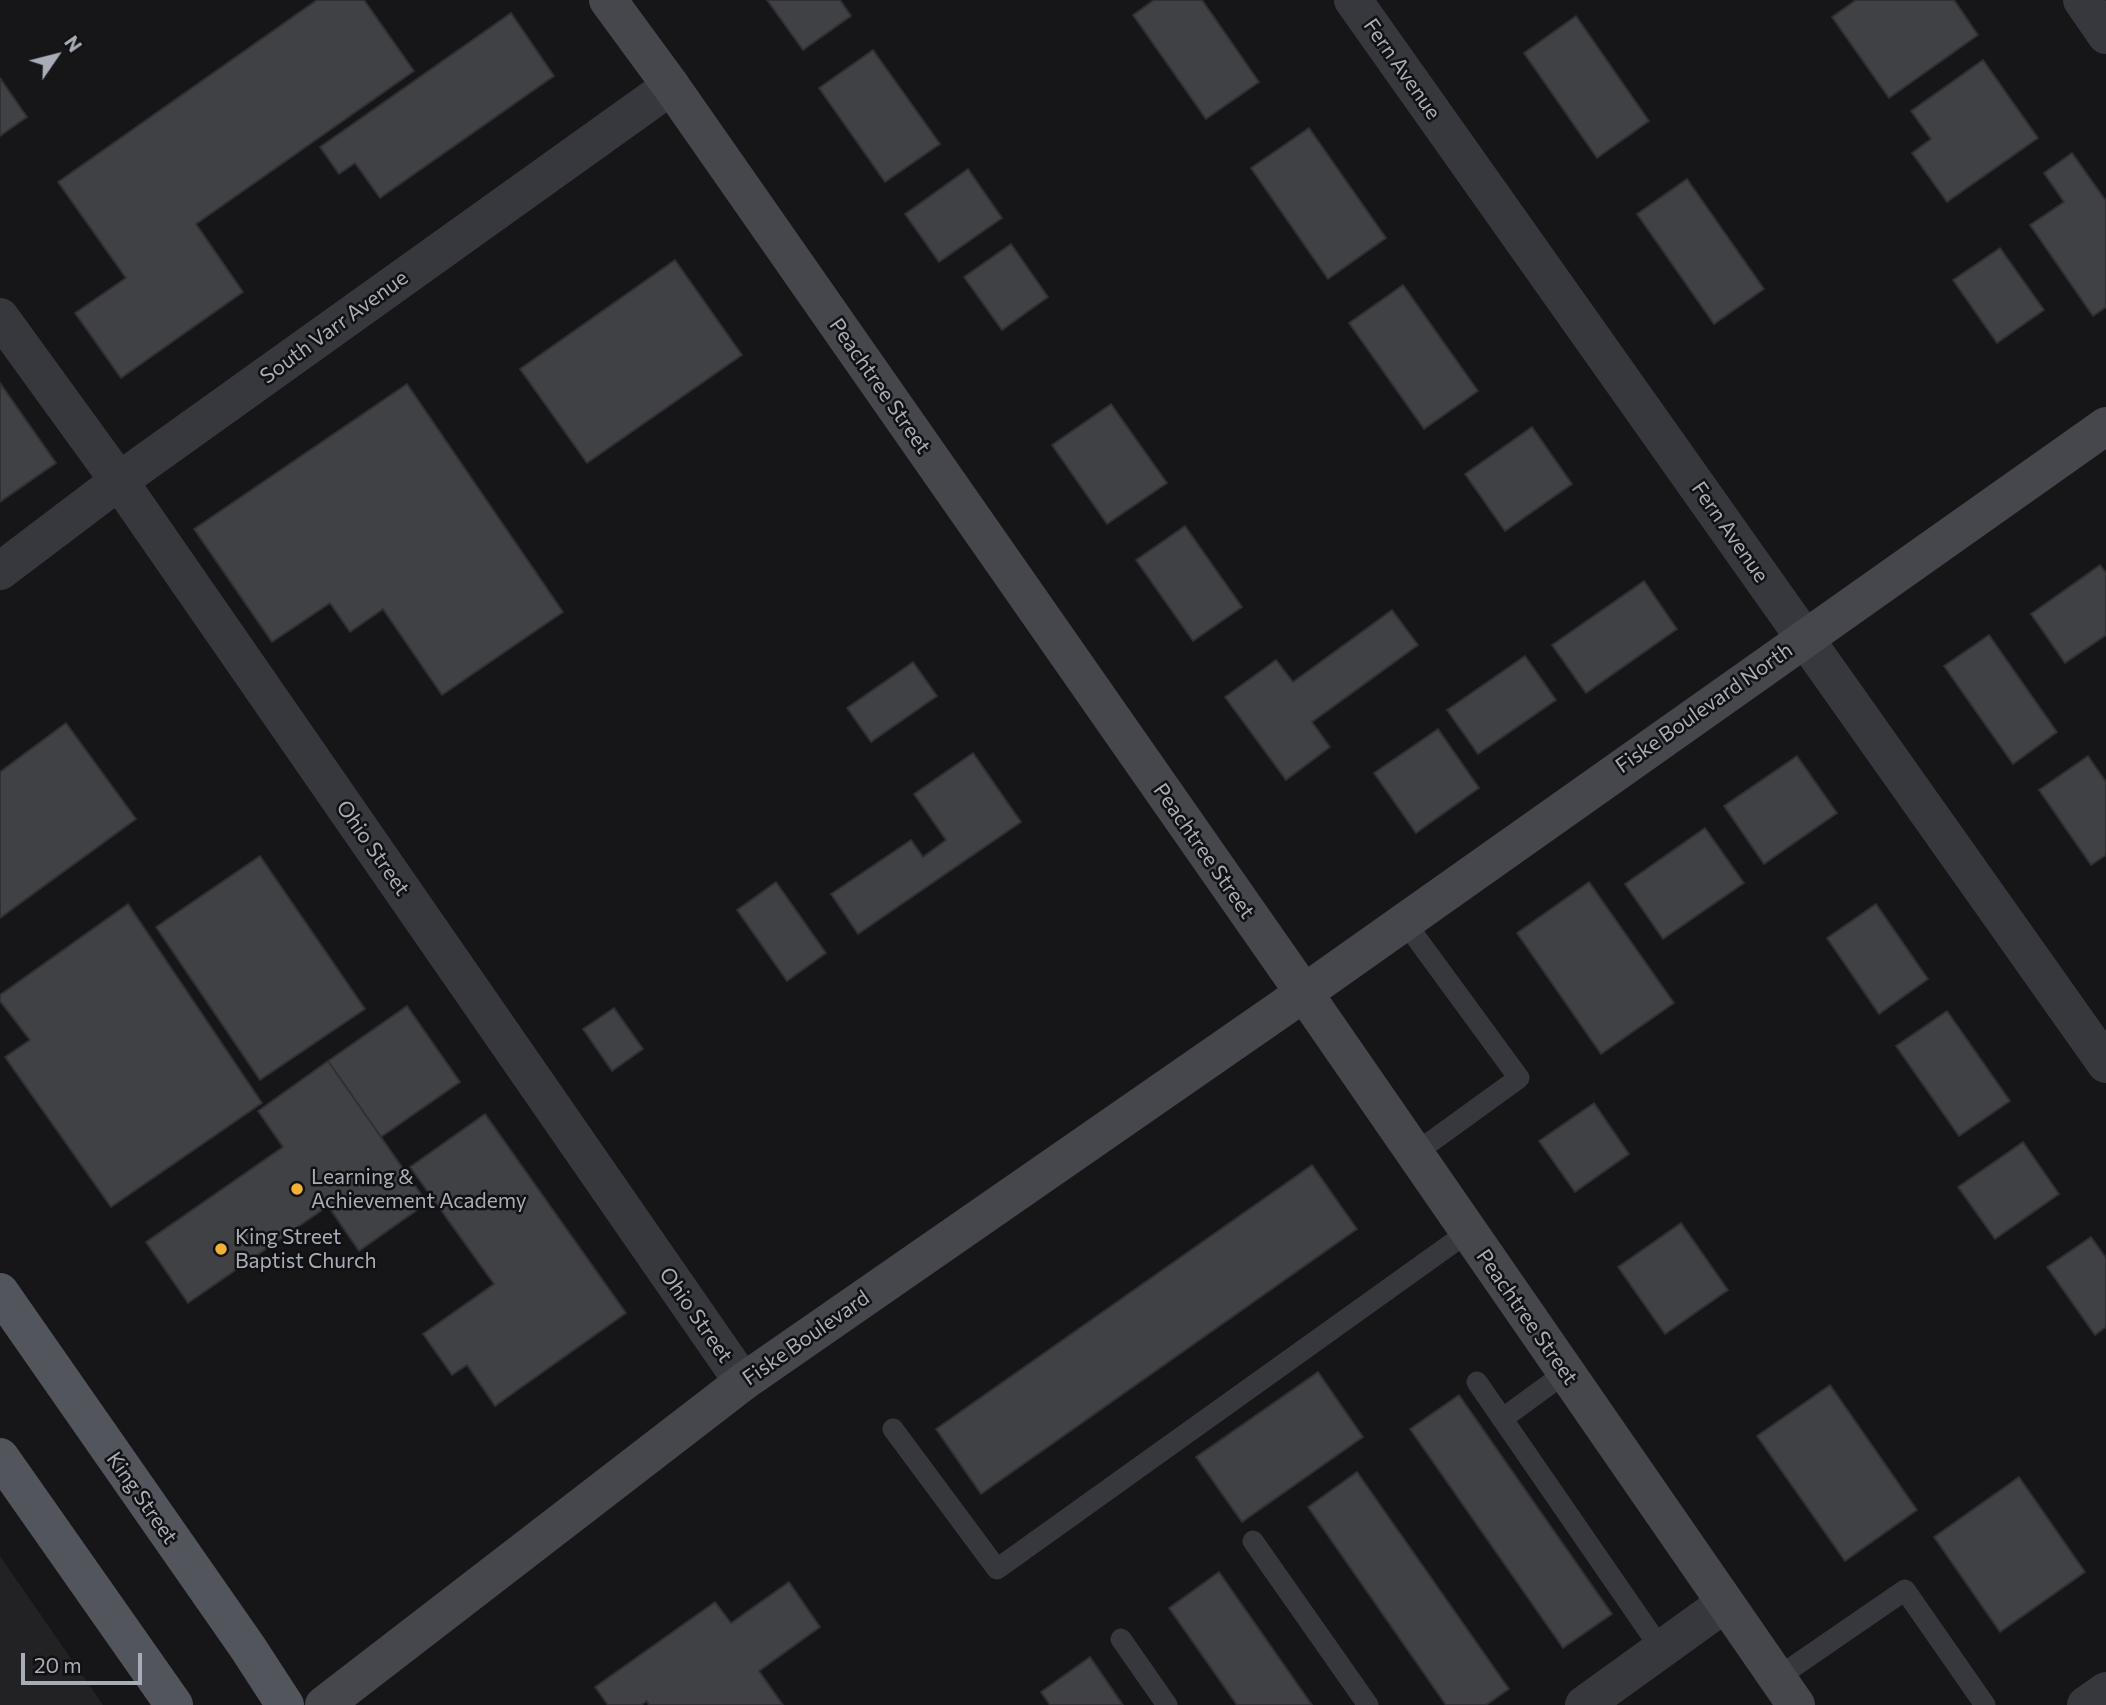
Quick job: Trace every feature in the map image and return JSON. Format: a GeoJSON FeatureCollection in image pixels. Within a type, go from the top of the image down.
{"type":"FeatureCollection","features":[{"type":"Feature","properties":{"kind":"main road","name":"King Street"},"geometry":{"type":"LineString","coordinates":[[0,1292],[285,1705]]}},
{"type":"Feature","properties":{"kind":"main road"},"geometry":{"type":"LineString","coordinates":[[0,1457],[174,1705]]}},
{"type":"Feature","properties":{"kind":"street","name":"Peachtree Street"},"geometry":{"type":"LineString","coordinates":[[608,0],[671,86],[1304,993],[1786,1692]]}},
{"type":"Feature","properties":{"kind":"street","name":"Fern Avenue"},"geometry":{"type":"LineString","coordinates":[[1353,0],[2106,1064]]}},
{"type":"Feature","properties":{"kind":"street"},"geometry":{"type":"LineString","coordinates":[[2082,0],[2106,35]]}},
{"type":"Feature","properties":{"kind":"street","name":"South Varr Avenue"},"geometry":{"type":"LineString","coordinates":[[0,571],[119,481],[671,86]]}},
{"type":"Feature","properties":{"kind":"street","name":"Ohio Street"},"geometry":{"type":"LineString","coordinates":[[0,317],[119,481],[743,1382]]}},
{"type":"Feature","properties":{"kind":"street","name":"Fiske Boulevard North"},"geometry":{"type":"LineString","coordinates":[[1304,993],[2106,426]]}},
{"type":"Feature","properties":{"kind":"street","name":"Fiske Boulevard"},"geometry":{"type":"LineString","coordinates":[[324,1705],[743,1382],[1304,993]]}},
{"type":"Feature","properties":{"kind":"street"},"geometry":{"type":"LineString","coordinates":[[1584,1705],[1724,1604]]}},
{"type":"Feature","properties":{"kind":"street"},"geometry":{"type":"LineString","coordinates":[[2086,1705],[2106,1691]]}},
{"type":"Feature","properties":{"kind":"lane"},"geometry":{"type":"LineString","coordinates":[[1404,921],[1519,1078],[1414,1154]]}},
{"type":"Feature","properties":{"kind":"lane"},"geometry":{"type":"LineString","coordinates":[[893,1429],[997,1569],[1468,1232]]}},
{"type":"Feature","properties":{"kind":"lane"},"geometry":{"type":"LineString","coordinates":[[1502,1419],[1565,1373]]}},
{"type":"Feature","properties":{"kind":"lane"},"geometry":{"type":"LineString","coordinates":[[1477,1382],[1661,1649]]}},
{"type":"Feature","properties":{"kind":"lane"},"geometry":{"type":"LineString","coordinates":[[1253,1541],[1368,1705]]}},
{"type":"Feature","properties":{"kind":"lane"},"geometry":{"type":"LineString","coordinates":[[1786,1692],[1905,1590],[1984,1705]]}},
{"type":"Feature","properties":{"kind":"lane"},"geometry":{"type":"LineString","coordinates":[[1121,1639],[1167,1705]]}},
{"type":"Feature","properties":{"kind":"shaded area"},"geometry":{"type":"Polygon","coordinates":[[[0,1556],[103,1705],[0,1705],[0,1556]]]}},
{"type":"Feature","properties":{"kind":"building"},"geometry":{"type":"Polygon","coordinates":[[[317,0],[364,0],[414,71],[196,224],[243,292],[121,378],[75,313],[126,278],[58,182],[317,0]]]}},
{"type":"Feature","properties":{"kind":"building"},"geometry":{"type":"Polygon","coordinates":[[[767,0],[840,0],[851,16],[803,50],[767,0]]]}},
{"type":"Feature","properties":{"kind":"building"},"geometry":{"type":"Polygon","coordinates":[[[1154,0],[1202,0],[1259,82],[1206,119],[1133,15],[1154,0]]]}},
{"type":"Feature","properties":{"kind":"building"},"geometry":{"type":"Polygon","coordinates":[[[1856,0],[1954,0],[1978,35],[1889,98],[1832,17],[1856,0]]]}},
{"type":"Feature","properties":{"kind":"building"},"geometry":{"type":"Polygon","coordinates":[[[511,13],[554,76],[380,198],[355,163],[339,174],[320,147],[511,13]]]}},
{"type":"Feature","properties":{"kind":"building"},"geometry":{"type":"Polygon","coordinates":[[[1576,16],[1649,121],[1597,158],[1524,53],[1576,16]]]}},
{"type":"Feature","properties":{"kind":"building"},"geometry":{"type":"Polygon","coordinates":[[[873,50],[940,144],[885,182],[819,88],[873,50]]]}},
{"type":"Feature","properties":{"kind":"building"},"geometry":{"type":"Polygon","coordinates":[[[1983,60],[2038,138],[1947,202],[1912,153],[1931,139],[1911,111],[1983,60]]]}},
{"type":"Feature","properties":{"kind":"building"},"geometry":{"type":"Polygon","coordinates":[[[0,78],[27,117],[0,136],[0,78]]]}},
{"type":"Feature","properties":{"kind":"building"},"geometry":{"type":"Polygon","coordinates":[[[1309,128],[1386,238],[1328,279],[1251,168],[1309,128]]]}},
{"type":"Feature","properties":{"kind":"building"},"geometry":{"type":"Polygon","coordinates":[[[2072,153],[2106,201],[2106,307],[2093,316],[2030,225],[2064,202],[2044,173],[2072,153]]]}},
{"type":"Feature","properties":{"kind":"building"},"geometry":{"type":"Polygon","coordinates":[[[968,169],[1002,218],[939,262],[905,214],[968,169]]]}},
{"type":"Feature","properties":{"kind":"building"},"geometry":{"type":"Polygon","coordinates":[[[1687,179],[1764,289],[1714,324],[1637,214],[1687,179]]]}},
{"type":"Feature","properties":{"kind":"building"},"geometry":{"type":"Polygon","coordinates":[[[1011,244],[1048,297],[1002,330],[964,277],[1011,244]]]}},
{"type":"Feature","properties":{"kind":"building"},"geometry":{"type":"Polygon","coordinates":[[[2000,248],[2044,310],[1997,343],[1953,280],[2000,248]]]}},
{"type":"Feature","properties":{"kind":"building"},"geometry":{"type":"Polygon","coordinates":[[[675,260],[742,355],[587,463],[520,369],[675,260]]]}},
{"type":"Feature","properties":{"kind":"building"},"geometry":{"type":"Polygon","coordinates":[[[1403,285],[1478,391],[1424,429],[1349,323],[1403,285]]]}},
{"type":"Feature","properties":{"kind":"building"},"geometry":{"type":"Polygon","coordinates":[[[0,383],[56,463],[0,502],[0,383]]]}},
{"type":"Feature","properties":{"kind":"building"},"geometry":{"type":"Polygon","coordinates":[[[407,384],[563,612],[442,695],[383,609],[350,632],[330,603],[272,642],[194,529],[407,384]]]}},
{"type":"Feature","properties":{"kind":"building"},"geometry":{"type":"Polygon","coordinates":[[[1111,404],[1167,483],[1107,524],[1052,445],[1111,404]]]}},
{"type":"Feature","properties":{"kind":"building"},"geometry":{"type":"Polygon","coordinates":[[[1532,427],[1572,484],[1505,531],[1465,474],[1532,427]]]}},
{"type":"Feature","properties":{"kind":"building"},"geometry":{"type":"Polygon","coordinates":[[[1185,526],[1242,607],[1193,641],[1136,560],[1185,526]]]}},
{"type":"Feature","properties":{"kind":"building"},"geometry":{"type":"Polygon","coordinates":[[[2100,565],[2106,573],[2106,635],[2065,663],[2031,614],[2100,565]]]}},
{"type":"Feature","properties":{"kind":"building"},"geometry":{"type":"Polygon","coordinates":[[[1644,581],[1677,629],[1586,693],[1552,645],[1644,581]]]}},
{"type":"Feature","properties":{"kind":"building"},"geometry":{"type":"Polygon","coordinates":[[[1392,610],[1418,645],[1312,722],[1330,747],[1286,780],[1225,697],[1276,660],[1293,682],[1392,610]]]}},
{"type":"Feature","properties":{"kind":"building"},"geometry":{"type":"Polygon","coordinates":[[[1989,635],[2057,732],[2013,764],[1944,666],[1989,635]]]}},
{"type":"Feature","properties":{"kind":"building"},"geometry":{"type":"Polygon","coordinates":[[[1525,656],[1556,700],[1478,754],[1447,710],[1525,656]]]}},
{"type":"Feature","properties":{"kind":"building"},"geometry":{"type":"Polygon","coordinates":[[[913,662],[937,696],[871,742],[847,708],[913,662]]]}},
{"type":"Feature","properties":{"kind":"building"},"geometry":{"type":"Polygon","coordinates":[[[66,723],[136,819],[0,918],[0,772],[66,723]]]}},
{"type":"Feature","properties":{"kind":"building"},"geometry":{"type":"Polygon","coordinates":[[[1438,729],[1479,788],[1416,833],[1374,773],[1438,729]]]}},
{"type":"Feature","properties":{"kind":"building"},"geometry":{"type":"Polygon","coordinates":[[[973,753],[1021,822],[858,934],[831,894],[911,840],[923,857],[946,840],[914,794],[973,753]]]}},
{"type":"Feature","properties":{"kind":"building"},"geometry":{"type":"Polygon","coordinates":[[[1797,756],[1837,813],[1764,864],[1724,806],[1797,756]]]}},
{"type":"Feature","properties":{"kind":"building"},"geometry":{"type":"Polygon","coordinates":[[[2088,756],[2106,782],[2106,855],[2091,865],[2039,790],[2088,756]]]}},
{"type":"Feature","properties":{"kind":"building"},"geometry":{"type":"Polygon","coordinates":[[[1705,828],[1744,883],[1663,939],[1625,884],[1705,828]]]}},
{"type":"Feature","properties":{"kind":"building"},"geometry":{"type":"Polygon","coordinates":[[[260,856],[365,1009],[260,1080],[156,927],[260,856]]]}},
{"type":"Feature","properties":{"kind":"building"},"geometry":{"type":"Polygon","coordinates":[[[776,882],[826,953],[787,981],[737,910],[776,882]]]}},
{"type":"Feature","properties":{"kind":"building"},"geometry":{"type":"Polygon","coordinates":[[[1589,882],[1674,1003],[1601,1054],[1517,933],[1589,882]]]}},
{"type":"Feature","properties":{"kind":"building"},"geometry":{"type":"Polygon","coordinates":[[[128,904],[262,1103],[111,1207],[5,1057],[30,1040],[0,1001],[0,995],[128,904]]]}},
{"type":"Feature","properties":{"kind":"building"},"geometry":{"type":"Polygon","coordinates":[[[1876,904],[1928,979],[1879,1014],[1827,938],[1876,904]]]}},
{"type":"Feature","properties":{"kind":"building"},"geometry":{"type":"Polygon","coordinates":[[[407,1006],[460,1082],[381,1137],[328,1061],[407,1006]]]}},
{"type":"Feature","properties":{"kind":"building"},"geometry":{"type":"Polygon","coordinates":[[[614,1008],[643,1049],[612,1071],[583,1029],[614,1008]]]}},
{"type":"Feature","properties":{"kind":"building"},"geometry":{"type":"Polygon","coordinates":[[[1947,1011],[2010,1101],[1959,1136],[1896,1046],[1947,1011]]]}},
{"type":"Feature","properties":{"kind":"building"},"geometry":{"type":"Polygon","coordinates":[[[328,1061],[427,1203],[359,1251],[328,1206],[188,1303],[146,1242],[283,1147],[258,1111],[328,1061]]]}},
{"type":"Feature","properties":{"kind":"building"},"geometry":{"type":"Polygon","coordinates":[[[1594,1103],[1629,1154],[1575,1192],[1539,1141],[1594,1103]]]}},
{"type":"Feature","properties":{"kind":"building"},"geometry":{"type":"Polygon","coordinates":[[[485,1114],[626,1313],[495,1406],[467,1365],[452,1375],[423,1334],[494,1284],[410,1167],[485,1114]]]}},
{"type":"Feature","properties":{"kind":"building"},"geometry":{"type":"Polygon","coordinates":[[[2023,1142],[2059,1194],[1995,1239],[1958,1187],[2023,1142]]]}},
{"type":"Feature","properties":{"kind":"building"},"geometry":{"type":"Polygon","coordinates":[[[1312,1165],[1357,1229],[981,1494],[936,1429],[1312,1165]]]}},
{"type":"Feature","properties":{"kind":"building"},"geometry":{"type":"Polygon","coordinates":[[[1681,1223],[1728,1290],[1665,1334],[1618,1267],[1681,1223]]]}},
{"type":"Feature","properties":{"kind":"building"},"geometry":{"type":"Polygon","coordinates":[[[2091,1237],[2106,1258],[2106,1327],[2095,1335],[2047,1267],[2091,1237]]]}},
{"type":"Feature","properties":{"kind":"building"},"geometry":{"type":"Polygon","coordinates":[[[1318,1372],[1363,1437],[1242,1522],[1196,1457],[1318,1372]]]}},
{"type":"Feature","properties":{"kind":"building"},"geometry":{"type":"Polygon","coordinates":[[[1830,1385],[1917,1510],[1845,1561],[1757,1436],[1830,1385]]]}},
{"type":"Feature","properties":{"kind":"building"},"geometry":{"type":"Polygon","coordinates":[[[1459,1395],[1612,1614],[1563,1648],[1410,1429],[1459,1395]]]}},
{"type":"Feature","properties":{"kind":"building"},"geometry":{"type":"Polygon","coordinates":[[[1357,1472],[1509,1689],[1486,1705],[1446,1705],[1308,1507],[1357,1472]]]}},
{"type":"Feature","properties":{"kind":"building"},"geometry":{"type":"Polygon","coordinates":[[[2019,1477],[2085,1572],[2000,1632],[1934,1537],[2019,1477]]]}},
{"type":"Feature","properties":{"kind":"building"},"geometry":{"type":"Polygon","coordinates":[[[1219,1572],[1312,1705],[1237,1705],[1169,1608],[1219,1572]]]}},
{"type":"Feature","properties":{"kind":"building"},"geometry":{"type":"Polygon","coordinates":[[[789,1582],[820,1627],[759,1671],[783,1705],[649,1705],[647,1701],[641,1705],[608,1705],[595,1687],[715,1602],[731,1623],[789,1582]]]}},
{"type":"Feature","properties":{"kind":"building"},"geometry":{"type":"Polygon","coordinates":[[[1090,1657],[1123,1705],[1050,1705],[1041,1692],[1090,1657]]]}},
{"type":"Feature","properties":{"kind":"place","name":"Learning & Achievement Academy"},"geometry":{"type":"Point","coordinates":[297,1189]}},
{"type":"Feature","properties":{"kind":"place","name":"King Street Baptist Church"},"geometry":{"type":"Point","coordinates":[221,1249]}}]}
